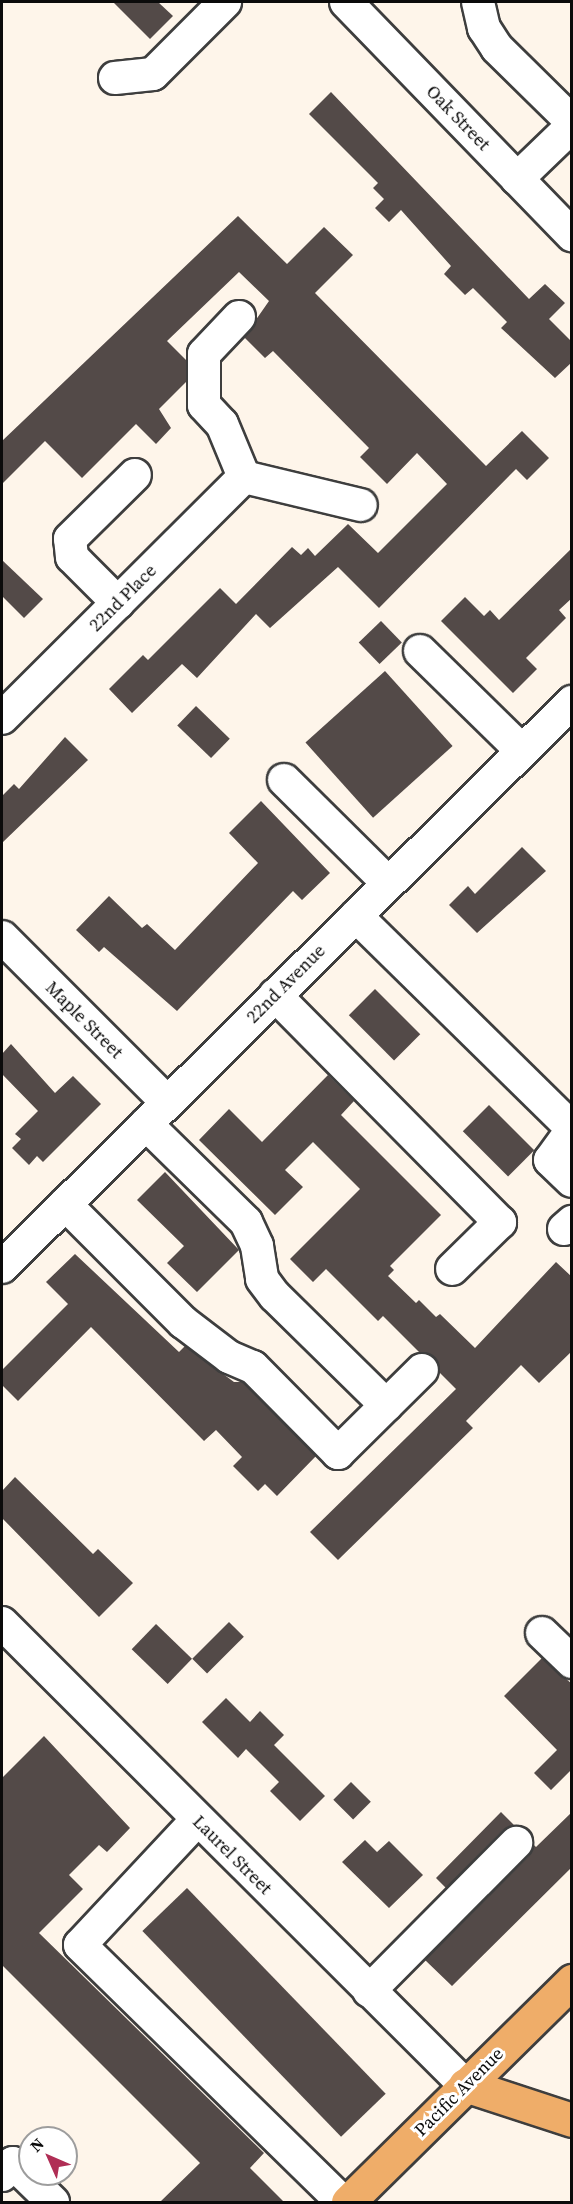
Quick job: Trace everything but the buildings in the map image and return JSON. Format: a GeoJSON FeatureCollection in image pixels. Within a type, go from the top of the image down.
{"type":"FeatureCollection","features":[{"type":"Feature","properties":{"kind":"main road","name":"Pacific Avenue"},"geometry":{"type":"LineString","coordinates":[[348,2202],[572,1981]]}},
{"type":"Feature","properties":{"kind":"main road"},"geometry":{"type":"LineString","coordinates":[[465,2085],[572,2120]]}},
{"type":"Feature","properties":{"kind":"street"},"geometry":{"type":"LineString","coordinates":[[115,78],[153,74],[225,2]]}},
{"type":"Feature","properties":{"kind":"street","name":"Oak Street"},"geometry":{"type":"LineString","coordinates":[[346,2],[572,235]]}},
{"type":"Feature","properties":{"kind":"street"},"geometry":{"type":"LineString","coordinates":[[478,2],[484,28],[497,48],[572,124],[517,179]]}},
{"type":"Feature","properties":{"kind":"street"},"geometry":{"type":"LineString","coordinates":[[239,317],[204,354],[204,405],[222,424],[244,477],[361,505]]}},
{"type":"Feature","properties":{"kind":"street"},"geometry":{"type":"LineString","coordinates":[[118,603],[69,549],[70,540],[135,475]]}},
{"type":"Feature","properties":{"kind":"street","name":"22nd Place"},"geometry":{"type":"LineString","coordinates":[[2,718],[244,477]]}},
{"type":"Feature","properties":{"kind":"street"},"geometry":{"type":"LineString","coordinates":[[420,651],[522,750]]}},
{"type":"Feature","properties":{"kind":"street","name":"22nd Avenue"},"geometry":{"type":"LineString","coordinates":[[2,1267],[572,702]]}},
{"type":"Feature","properties":{"kind":"street"},"geometry":{"type":"LineString","coordinates":[[284,780],[388,883]]}},
{"type":"Feature","properties":{"kind":"street"},"geometry":{"type":"LineString","coordinates":[[356,916],[572,1129],[550,1160],[572,1181]]}},
{"type":"Feature","properties":{"kind":"street","name":"Maple Street"},"geometry":{"type":"LineString","coordinates":[[2,937],[157,1113],[246,1222],[256,1246],[262,1279],[276,1296],[386,1405]]}},
{"type":"Feature","properties":{"kind":"street"},"geometry":{"type":"LineString","coordinates":[[275,995],[500,1222],[452,1269]]}},
{"type":"Feature","properties":{"kind":"street"},"geometry":{"type":"LineString","coordinates":[[65,1204],[183,1322],[229,1357],[253,1366],[338,1453],[422,1370]]}},
{"type":"Feature","properties":{"kind":"street","name":"Laurel Street"},"geometry":{"type":"LineString","coordinates":[[2,1623],[465,2085]]}},
{"type":"Feature","properties":{"kind":"street"},"geometry":{"type":"LineString","coordinates":[[542,1632],[572,1662]]}},
{"type":"Feature","properties":{"kind":"street"},"geometry":{"type":"LineString","coordinates":[[197,1820],[80,1945],[342,2202]]}},
{"type":"Feature","properties":{"kind":"street"},"geometry":{"type":"LineString","coordinates":[[369,1991],[516,1843]]}},
{"type":"Feature","properties":{"kind":"street"},"geometry":{"type":"LineString","coordinates":[[2,2175],[13,2163],[53,2202]]}}]}
